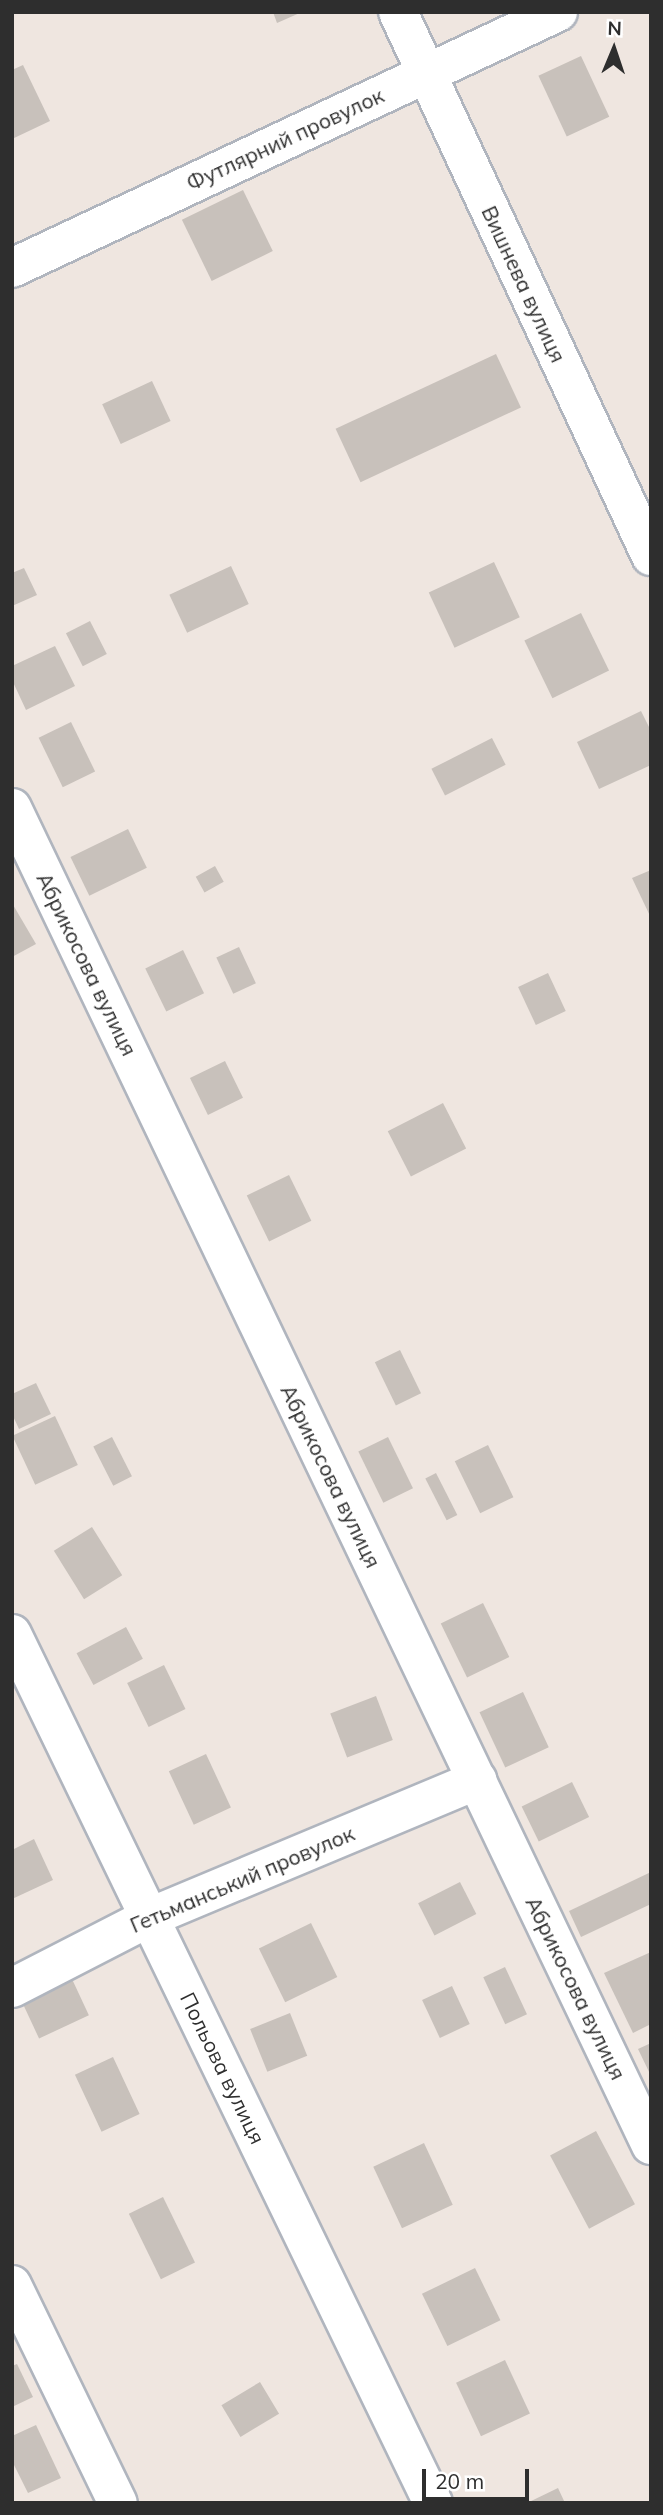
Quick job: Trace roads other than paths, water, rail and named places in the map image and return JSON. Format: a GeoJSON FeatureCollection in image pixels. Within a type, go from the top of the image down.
{"type":"FeatureCollection","features":[{"type":"Feature","properties":{"kind":"street","name":"Вишнева вулиця"},"geometry":{"type":"LineString","coordinates":[[398,12],[651,556]]}},
{"type":"Feature","properties":{"kind":"street","name":"Футлярний провулок"},"geometry":{"type":"LineString","coordinates":[[12,268],[558,12]]}},
{"type":"Feature","properties":{"kind":"street","name":"Абрикосова вулиця"},"geometry":{"type":"LineString","coordinates":[[12,808],[651,2145]]}},
{"type":"Feature","properties":{"kind":"street","name":"Польова вулиця"},"geometry":{"type":"LineString","coordinates":[[12,1634],[433,2503]]}},
{"type":"Feature","properties":{"kind":"street","name":"Гетьманський провулок"},"geometry":{"type":"LineString","coordinates":[[12,1987],[150,1917],[477,1780]]}},
{"type":"Feature","properties":{"kind":"street"},"geometry":{"type":"LineString","coordinates":[[12,2285],[118,2503]]}}]}
